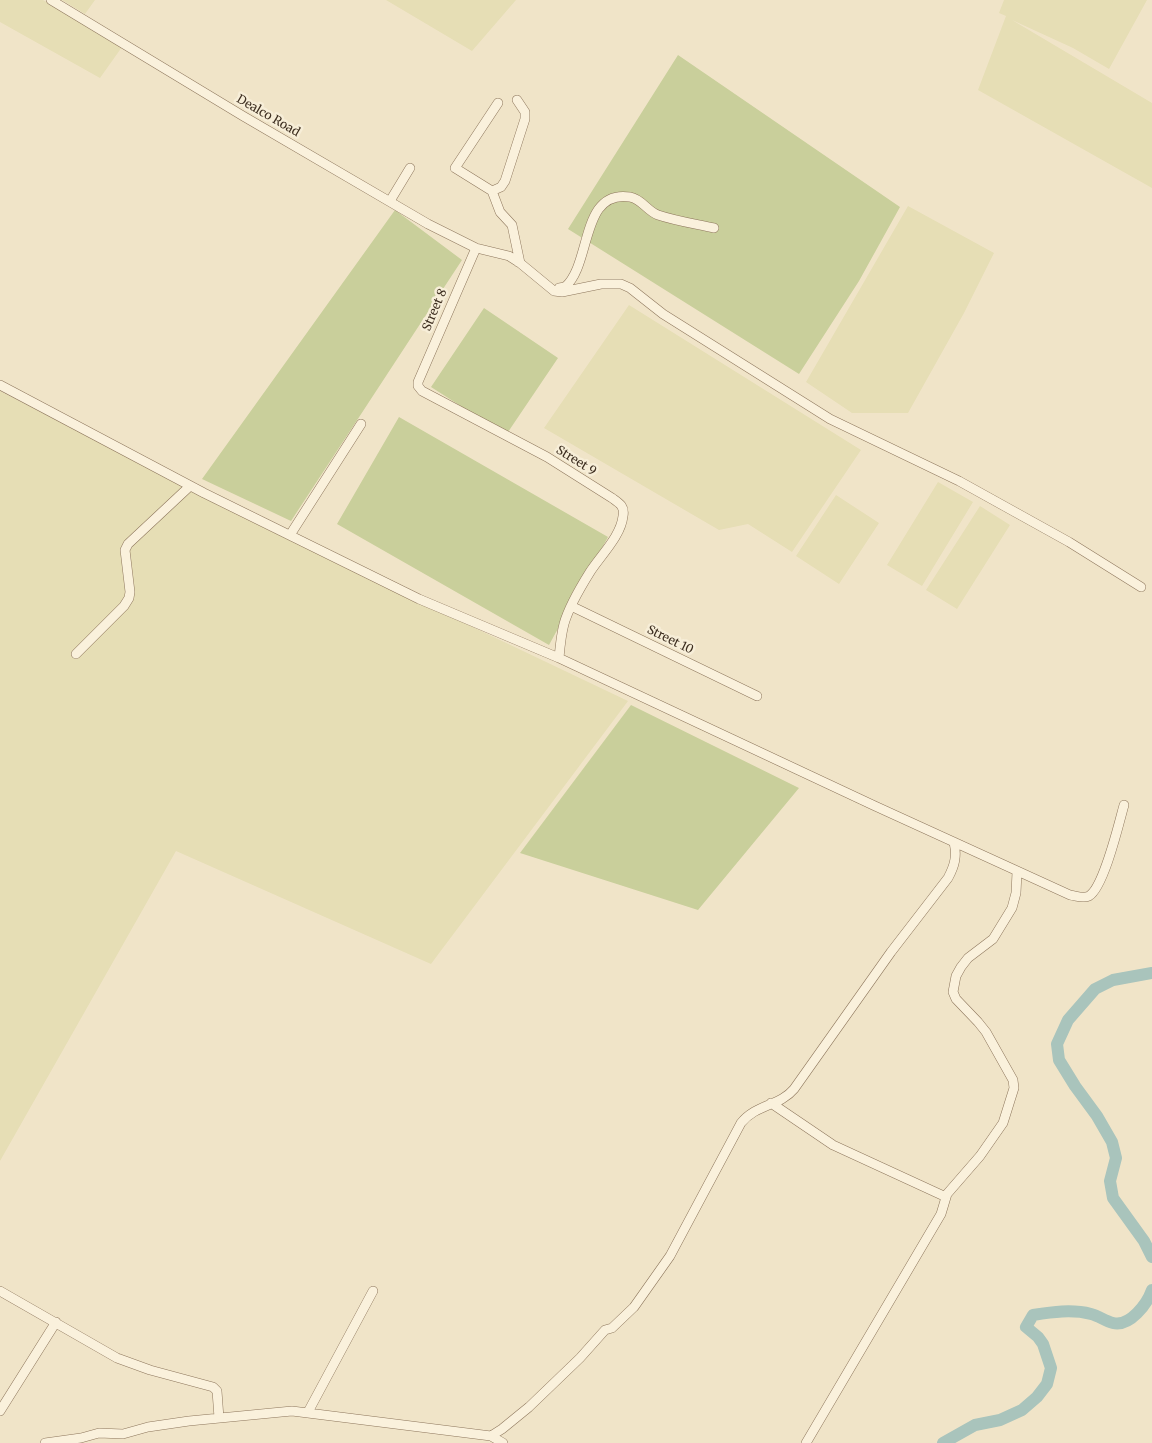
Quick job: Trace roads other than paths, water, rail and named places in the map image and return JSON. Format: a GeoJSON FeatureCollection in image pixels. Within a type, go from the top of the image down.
{"type":"FeatureCollection","features":[{"type":"Feature","properties":{"kind":"street","name":"Dealco Road"},"geometry":{"type":"LineString","coordinates":[[51,0],[243,116],[390,201],[476,248],[509,256],[550,288]]}},
{"type":"Feature","properties":{"kind":"street"},"geometry":{"type":"LineString","coordinates":[[492,191],[501,187],[505,181],[525,119],[525,112],[517,100]]}},
{"type":"Feature","properties":{"kind":"street"},"geometry":{"type":"LineString","coordinates":[[498,103],[455,168],[492,191],[500,212],[512,225],[520,263]]}},
{"type":"Feature","properties":{"kind":"street"},"geometry":{"type":"LineString","coordinates":[[390,201],[410,168]]}},
{"type":"Feature","properties":{"kind":"street"},"geometry":{"type":"LineString","coordinates":[[550,288],[565,287],[574,279],[595,213],[611,198],[623,196],[634,198],[658,215],[714,228]]}},
{"type":"Feature","properties":{"kind":"street","name":"Street 8"},"geometry":{"type":"LineString","coordinates":[[418,382],[476,248]]}},
{"type":"Feature","properties":{"kind":"street"},"geometry":{"type":"LineString","coordinates":[[550,288],[557,292],[601,284],[621,284],[630,288],[663,314],[830,419],[959,481],[1069,542],[1141,587]]}},
{"type":"Feature","properties":{"kind":"street","name":"Street 9"},"geometry":{"type":"LineString","coordinates":[[418,382],[418,386],[422,391],[547,457],[621,505],[624,514],[619,529],[571,606]]}},
{"type":"Feature","properties":{"kind":"street"},"geometry":{"type":"LineString","coordinates":[[0,385],[190,486],[419,599],[559,658],[1070,895],[1089,896],[1099,886],[1124,805]]}},
{"type":"Feature","properties":{"kind":"street"},"geometry":{"type":"LineString","coordinates":[[290,535],[360,424]]}},
{"type":"Feature","properties":{"kind":"street"},"geometry":{"type":"LineString","coordinates":[[76,654],[124,606],[129,598],[125,550],[128,544],[190,486]]}},
{"type":"Feature","properties":{"kind":"street"},"geometry":{"type":"LineString","coordinates":[[559,658],[564,622],[571,606]]}},
{"type":"Feature","properties":{"kind":"street","name":"Street 10"},"geometry":{"type":"LineString","coordinates":[[571,606],[758,696]]}},
{"type":"Feature","properties":{"kind":"street"},"geometry":{"type":"LineString","coordinates":[[493,1440],[502,1429],[529,1407],[580,1358],[605,1330],[612,1328],[634,1307],[670,1256],[737,1129],[750,1113],[788,1096],[794,1090],[891,952],[948,878],[955,865],[954,842]]}},
{"type":"Feature","properties":{"kind":"street"},"geometry":{"type":"LineString","coordinates":[[806,1443],[942,1214],[949,1191],[963,1176],[1005,1119],[1014,1088],[1011,1075],[986,1032],[956,1000],[953,992],[956,976],[961,967],[968,958],[993,939],[1012,908],[1016,893],[1017,872]]}},
{"type":"Feature","properties":{"kind":"street"},"geometry":{"type":"LineString","coordinates":[[771,1103],[833,1144],[946,1197]]}},
{"type":"Feature","properties":{"kind":"street"},"geometry":{"type":"LineString","coordinates":[[0,1290],[107,1353],[126,1362],[213,1387],[217,1391],[219,1418]]}},
{"type":"Feature","properties":{"kind":"street"},"geometry":{"type":"LineString","coordinates":[[308,1412],[373,1291]]}},
{"type":"Feature","properties":{"kind":"street"},"geometry":{"type":"LineString","coordinates":[[0,1411],[56,1322]]}},
{"type":"Feature","properties":{"kind":"street"},"geometry":{"type":"LineString","coordinates":[[45,1443],[82,1438],[99,1433],[124,1438],[148,1427],[292,1411],[454,1433],[503,1443]]}},
{"type":"Feature","properties":{"kind":"waterway"},"geometry":{"type":"LineString","coordinates":[[1152,973],[1113,980],[1095,989],[1068,1020],[1057,1044],[1059,1060],[1097,1116],[1112,1142],[1116,1158],[1110,1181],[1113,1198],[1144,1241],[1152,1257]]}},
{"type":"Feature","properties":{"kind":"waterway"},"geometry":{"type":"LineString","coordinates":[[943,1443],[975,1425],[1000,1420],[1022,1410],[1037,1397],[1047,1384],[1051,1368],[1043,1344],[1026,1327],[1033,1315],[1069,1311],[1091,1314],[1113,1323],[1126,1322],[1142,1308],[1152,1290]]}}]}
